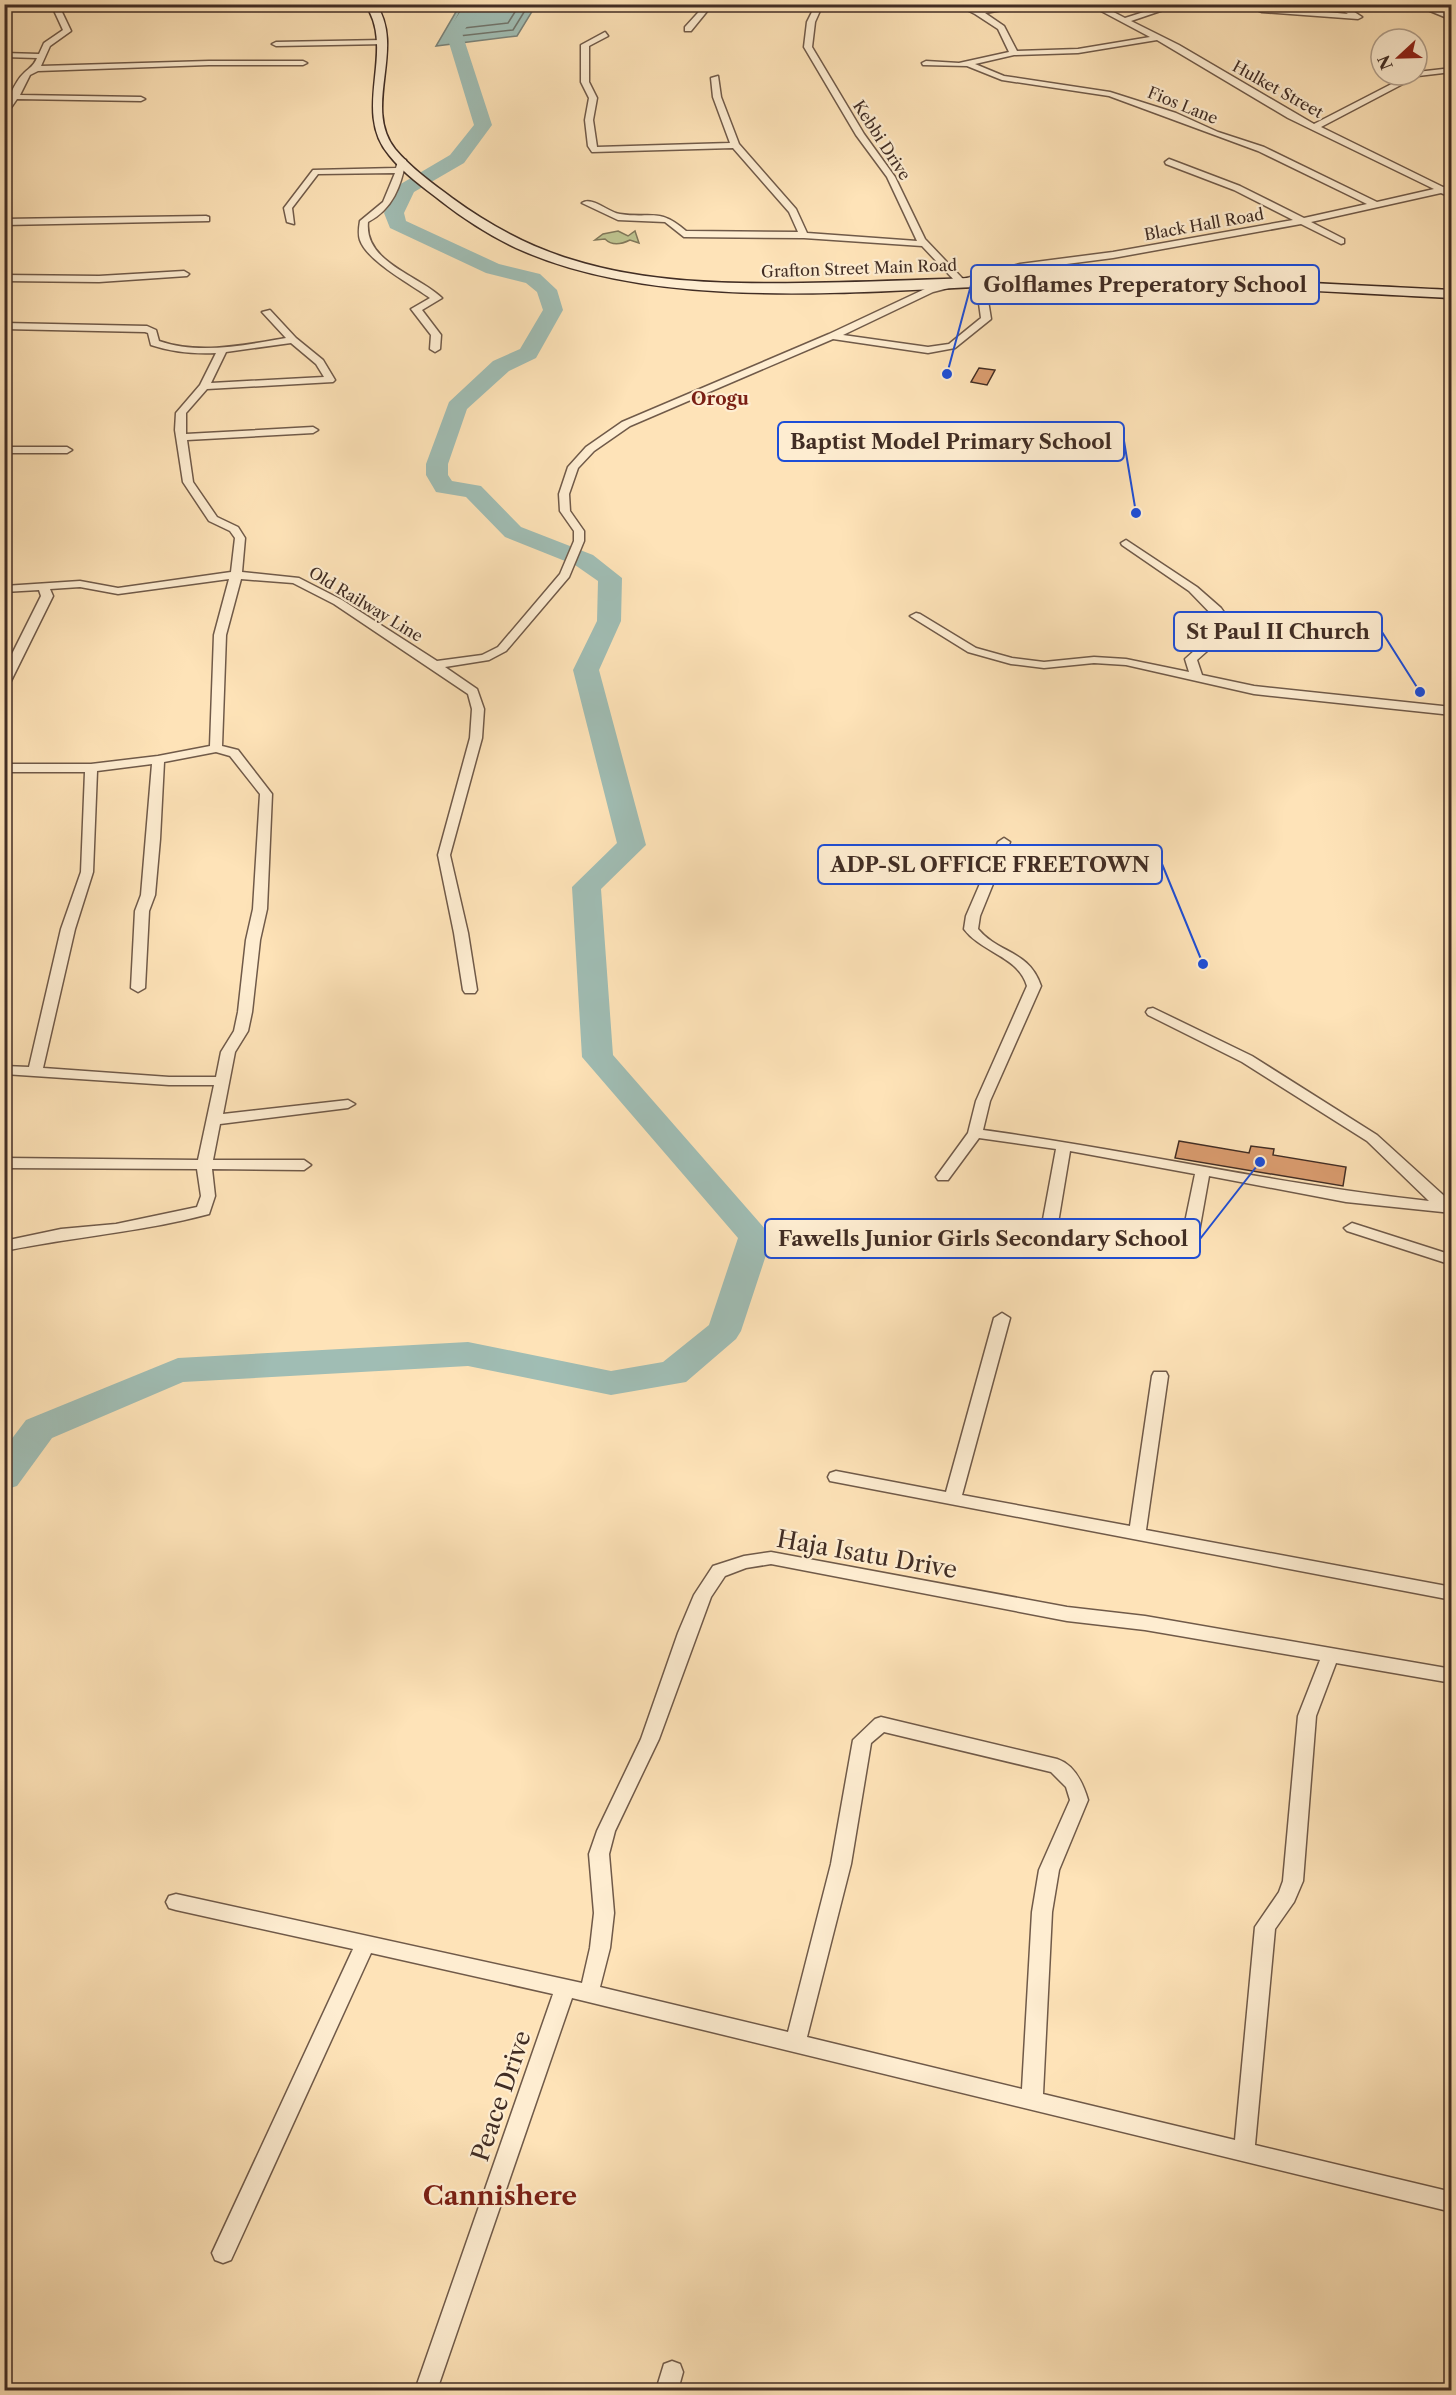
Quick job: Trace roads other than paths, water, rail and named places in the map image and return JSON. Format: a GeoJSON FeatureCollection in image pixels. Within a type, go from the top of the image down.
{"type":"FeatureCollection","features":[{"type":"Feature","properties":{"kind":"street"},"geometry":{"type":"LineString","coordinates":[[4,6],[10,4]]}},
{"type":"Feature","properties":{"kind":"street"},"geometry":{"type":"LineString","coordinates":[[36,69],[47,45],[67,31],[56,6],[166,4]]}},
{"type":"Feature","properties":{"kind":"street","name":"Grafton Street Main Road"},"geometry":{"type":"LineString","coordinates":[[370,4],[376,10],[382,24],[383,42],[375,102],[378,126],[384,142],[404,166],[484,228],[522,248],[590,270],[707,287],[1119,280],[1452,294]]}},
{"type":"Feature","properties":{"kind":"street"},"geometry":{"type":"LineString","coordinates":[[688,29],[710,4]]}},
{"type":"Feature","properties":{"kind":"street","name":"Kebbi Drive"},"geometry":{"type":"LineString","coordinates":[[820,4],[811,22],[808,47],[860,135],[891,177],[925,244],[961,282]]}},
{"type":"Feature","properties":{"kind":"street"},"geometry":{"type":"LineString","coordinates":[[958,4],[978,12],[1001,28],[1014,53]]}},
{"type":"Feature","properties":{"kind":"street"},"geometry":{"type":"LineString","coordinates":[[978,12],[1035,4]]}},
{"type":"Feature","properties":{"kind":"street","name":"Hulket Street"},"geometry":{"type":"LineString","coordinates":[[1091,4],[1126,20],[1200,61],[1291,116],[1449,191]]}},
{"type":"Feature","properties":{"kind":"street"},"geometry":{"type":"LineString","coordinates":[[1126,20],[1178,4]]}},
{"type":"Feature","properties":{"kind":"street"},"geometry":{"type":"LineString","coordinates":[[1245,4],[1262,10],[1358,17],[1336,4]]}},
{"type":"Feature","properties":{"kind":"street"},"geometry":{"type":"LineString","coordinates":[[1416,4],[1452,18]]}},
{"type":"Feature","properties":{"kind":"street"},"geometry":{"type":"LineString","coordinates":[[605,34],[585,45],[585,82],[593,98],[589,120],[592,146],[596,150],[735,145]]}},
{"type":"Feature","properties":{"kind":"street"},"geometry":{"type":"LineString","coordinates":[[926,63],[967,63],[1014,53],[1078,51],[1156,38]]}},
{"type":"Feature","properties":{"kind":"street"},"geometry":{"type":"LineString","coordinates":[[276,44],[383,42]]}},
{"type":"Feature","properties":{"kind":"street"},"geometry":{"type":"LineString","coordinates":[[4,55],[40,56]]}},
{"type":"Feature","properties":{"kind":"street"},"geometry":{"type":"LineString","coordinates":[[6,112],[27,74],[36,69],[209,63],[303,63]]}},
{"type":"Feature","properties":{"kind":"street","name":"Fios Lane"},"geometry":{"type":"LineString","coordinates":[[967,63],[1002,78],[1110,94],[1173,115],[1215,134],[1262,149],[1378,206]]}},
{"type":"Feature","properties":{"kind":"street"},"geometry":{"type":"LineString","coordinates":[[1429,73],[1452,70]]}},
{"type":"Feature","properties":{"kind":"street"},"geometry":{"type":"LineString","coordinates":[[716,78],[717,97],[735,145],[793,211],[804,235]]}},
{"type":"Feature","properties":{"kind":"street"},"geometry":{"type":"LineString","coordinates":[[1315,127],[1393,87]]}},
{"type":"Feature","properties":{"kind":"street"},"geometry":{"type":"LineString","coordinates":[[15,97],[141,99]]}},
{"type":"Feature","properties":{"kind":"street"},"geometry":{"type":"LineString","coordinates":[[1169,162],[1237,188],[1341,241]]}},
{"type":"Feature","properties":{"kind":"street"},"geometry":{"type":"LineString","coordinates":[[291,222],[288,208],[316,172],[404,166],[381,214],[364,221],[363,230],[366,244],[406,277],[437,298],[416,309],[436,335],[435,349]]}},
{"type":"Feature","properties":{"kind":"street","name":"Black Hall Road"},"geometry":{"type":"LineString","coordinates":[[579,541],[579,531],[566,511],[564,494],[573,467],[590,449],[626,424],[832,336],[930,290],[1020,267],[1113,255],[1304,221],[1449,191]]}},
{"type":"Feature","properties":{"kind":"street"},"geometry":{"type":"LineString","coordinates":[[586,203],[618,217],[657,217],[668,220],[684,234],[804,235],[925,244]]}},
{"type":"Feature","properties":{"kind":"street"},"geometry":{"type":"LineString","coordinates":[[4,222],[206,219]]}},
{"type":"Feature","properties":{"kind":"street"},"geometry":{"type":"LineString","coordinates":[[4,278],[99,279],[184,274]]}},
{"type":"Feature","properties":{"kind":"street"},"geometry":{"type":"LineString","coordinates":[[832,336],[928,350],[952,346],[986,319],[980,282]]}},
{"type":"Feature","properties":{"kind":"street"},"geometry":{"type":"LineString","coordinates":[[204,386],[330,380],[316,358],[293,340],[267,312]]}},
{"type":"Feature","properties":{"kind":"street"},"geometry":{"type":"LineString","coordinates":[[4,326],[147,329],[153,332],[154,343],[161,346],[222,350],[293,340]]}},
{"type":"Feature","properties":{"kind":"street"},"geometry":{"type":"LineString","coordinates":[[216,748],[220,635],[236,575],[240,538],[234,529],[213,519],[188,482],[181,437],[181,413],[204,386],[222,350]]}},
{"type":"Feature","properties":{"kind":"street"},"geometry":{"type":"LineString","coordinates":[[181,437],[313,430]]}},
{"type":"Feature","properties":{"kind":"street"},"geometry":{"type":"LineString","coordinates":[[4,450],[67,450]]}},
{"type":"Feature","properties":{"kind":"street","name":"Old Railway Line"},"geometry":{"type":"LineString","coordinates":[[4,589],[80,584],[118,591],[236,575],[295,580],[338,602],[435,665],[485,658],[502,649],[565,575],[579,541]]}},
{"type":"Feature","properties":{"kind":"street"},"geometry":{"type":"LineString","coordinates":[[1126,543],[1180,580],[1218,612],[1225,622],[1219,635],[1191,659],[1191,665],[1198,678]]}},
{"type":"Feature","properties":{"kind":"street"},"geometry":{"type":"LineString","coordinates":[[4,682],[47,596],[44,587]]}},
{"type":"Feature","properties":{"kind":"street"},"geometry":{"type":"LineString","coordinates":[[916,616],[972,650],[1004,660],[1044,665],[1105,660],[1158,668],[1254,690],[1452,711]]}},
{"type":"Feature","properties":{"kind":"street"},"geometry":{"type":"LineString","coordinates":[[435,665],[473,692],[478,709],[476,738],[444,855],[461,933],[470,990]]}},
{"type":"Feature","properties":{"kind":"street"},"geometry":{"type":"LineString","coordinates":[[4,768],[11,770],[91,768],[158,760],[216,748],[234,753],[266,794],[267,818],[260,909],[253,940],[245,1012],[241,1031],[228,1052],[204,1166],[208,1196],[204,1211],[116,1229],[60,1234],[4,1246]]}},
{"type":"Feature","properties":{"kind":"street"},"geometry":{"type":"LineString","coordinates":[[138,988],[142,911],[148,895],[154,839],[158,760]]}},
{"type":"Feature","properties":{"kind":"street"},"geometry":{"type":"LineString","coordinates":[[34,1072],[68,929],[87,872],[91,768]]}},
{"type":"Feature","properties":{"kind":"street"},"geometry":{"type":"LineString","coordinates":[[943,1177],[975,1133],[983,1101],[1034,986],[1032,974],[1015,958],[976,938],[971,929],[973,916],[1004,842]]}},
{"type":"Feature","properties":{"kind":"street"},"geometry":{"type":"LineString","coordinates":[[1153,1012],[1247,1059],[1372,1138],[1448,1207]]}},
{"type":"Feature","properties":{"kind":"street"},"geometry":{"type":"LineString","coordinates":[[4,1070],[169,1081],[223,1081]]}},
{"type":"Feature","properties":{"kind":"street"},"geometry":{"type":"LineString","coordinates":[[215,1120],[348,1104]]}},
{"type":"Feature","properties":{"kind":"street"},"geometry":{"type":"LineString","coordinates":[[975,1133],[1064,1145],[1346,1197],[1448,1207]]}},
{"type":"Feature","properties":{"kind":"street"},"geometry":{"type":"LineString","coordinates":[[1047,1241],[1064,1145]]}},
{"type":"Feature","properties":{"kind":"street"},"geometry":{"type":"LineString","coordinates":[[4,1163],[304,1165]]}},
{"type":"Feature","properties":{"kind":"street"},"geometry":{"type":"LineString","coordinates":[[1191,1232],[1203,1170]]}},
{"type":"Feature","properties":{"kind":"street"},"geometry":{"type":"LineString","coordinates":[[1352,1228],[1452,1260]]}},
{"type":"Feature","properties":{"kind":"street"},"geometry":{"type":"LineString","coordinates":[[952,1500],[1002,1318]]}},
{"type":"Feature","properties":{"kind":"street"},"geometry":{"type":"LineString","coordinates":[[1137,1534],[1160,1376]]}},
{"type":"Feature","properties":{"kind":"street"},"geometry":{"type":"LineString","coordinates":[[836,1477],[1452,1594]]}},
{"type":"Feature","properties":{"kind":"street","name":"Haja Isatu Drive"},"geometry":{"type":"LineString","coordinates":[[589,1993],[600,1948],[604,1912],[599,1854],[606,1831],[650,1739],[703,1595],[719,1571],[744,1562],[771,1558],[1067,1614],[1145,1623],[1452,1676]]}},
{"type":"Feature","properties":{"kind":"street"},"geometry":{"type":"LineString","coordinates":[[1244,2152],[1265,1927],[1287,1896],[1293,1881],[1307,1716],[1330,1656]]}},
{"type":"Feature","properties":{"kind":"street"},"geometry":{"type":"LineString","coordinates":[[795,2044],[842,1864],[862,1740],[881,1724],[1057,1766],[1074,1783],[1079,1800],[1049,1870],[1042,1912],[1032,2102]]}},
{"type":"Feature","properties":{"kind":"street"},"geometry":{"type":"LineString","coordinates":[[176,1902],[589,1993],[1452,2202]]}},
{"type":"Feature","properties":{"kind":"street"},"geometry":{"type":"LineString","coordinates":[[224,2253],[365,1944]]}},
{"type":"Feature","properties":{"kind":"street","name":"Peace Drive"},"geometry":{"type":"LineString","coordinates":[[426,2391],[565,1988]]}},
{"type":"Feature","properties":{"kind":"water"},"geometry":{"type":"Polygon","coordinates":[[[460,5],[536,5],[517,36],[436,46],[460,5]]]}},
{"type":"Feature","properties":{"kind":"waterway"},"geometry":{"type":"LineString","coordinates":[[4,1477],[39,1429],[178,1370],[468,1354],[611,1383],[673,1373],[724,1331],[755,1237],[598,1057],[586,887],[632,845],[586,670],[609,621],[610,578],[584,560],[513,532],[473,491],[444,487],[437,475],[437,464],[457,407],[501,366],[528,353],[553,310],[547,290],[533,278],[493,269],[397,224],[394,213],[406,189],[457,159],[483,125],[454,33],[468,13],[483,4]]}},
{"type":"Feature","properties":{"kind":"place","name":"Golflames Preperatory School"},"geometry":{"type":"Point","coordinates":[947,374]}},
{"type":"Feature","properties":{"kind":"place","name":"Baptist Model Primary School"},"geometry":{"type":"Point","coordinates":[1136,513]}},
{"type":"Feature","properties":{"kind":"place","name":"St Paul II Church"},"geometry":{"type":"Point","coordinates":[1420,692]}},
{"type":"Feature","properties":{"kind":"place","name":"ADP-SL OFFICE FREETOWN"},"geometry":{"type":"Point","coordinates":[1203,964]}},
{"type":"Feature","properties":{"kind":"place","name":"Fawells Junior Girls Secondary School"},"geometry":{"type":"Point","coordinates":[1260,1162]}},
{"type":"Feature","properties":{"kind":"district","name":"Orogu"},"geometry":{"type":"Point","coordinates":[720,399]}},
{"type":"Feature","properties":{"kind":"district","name":"Cannishere"},"geometry":{"type":"Point","coordinates":[500,2196]}}]}
